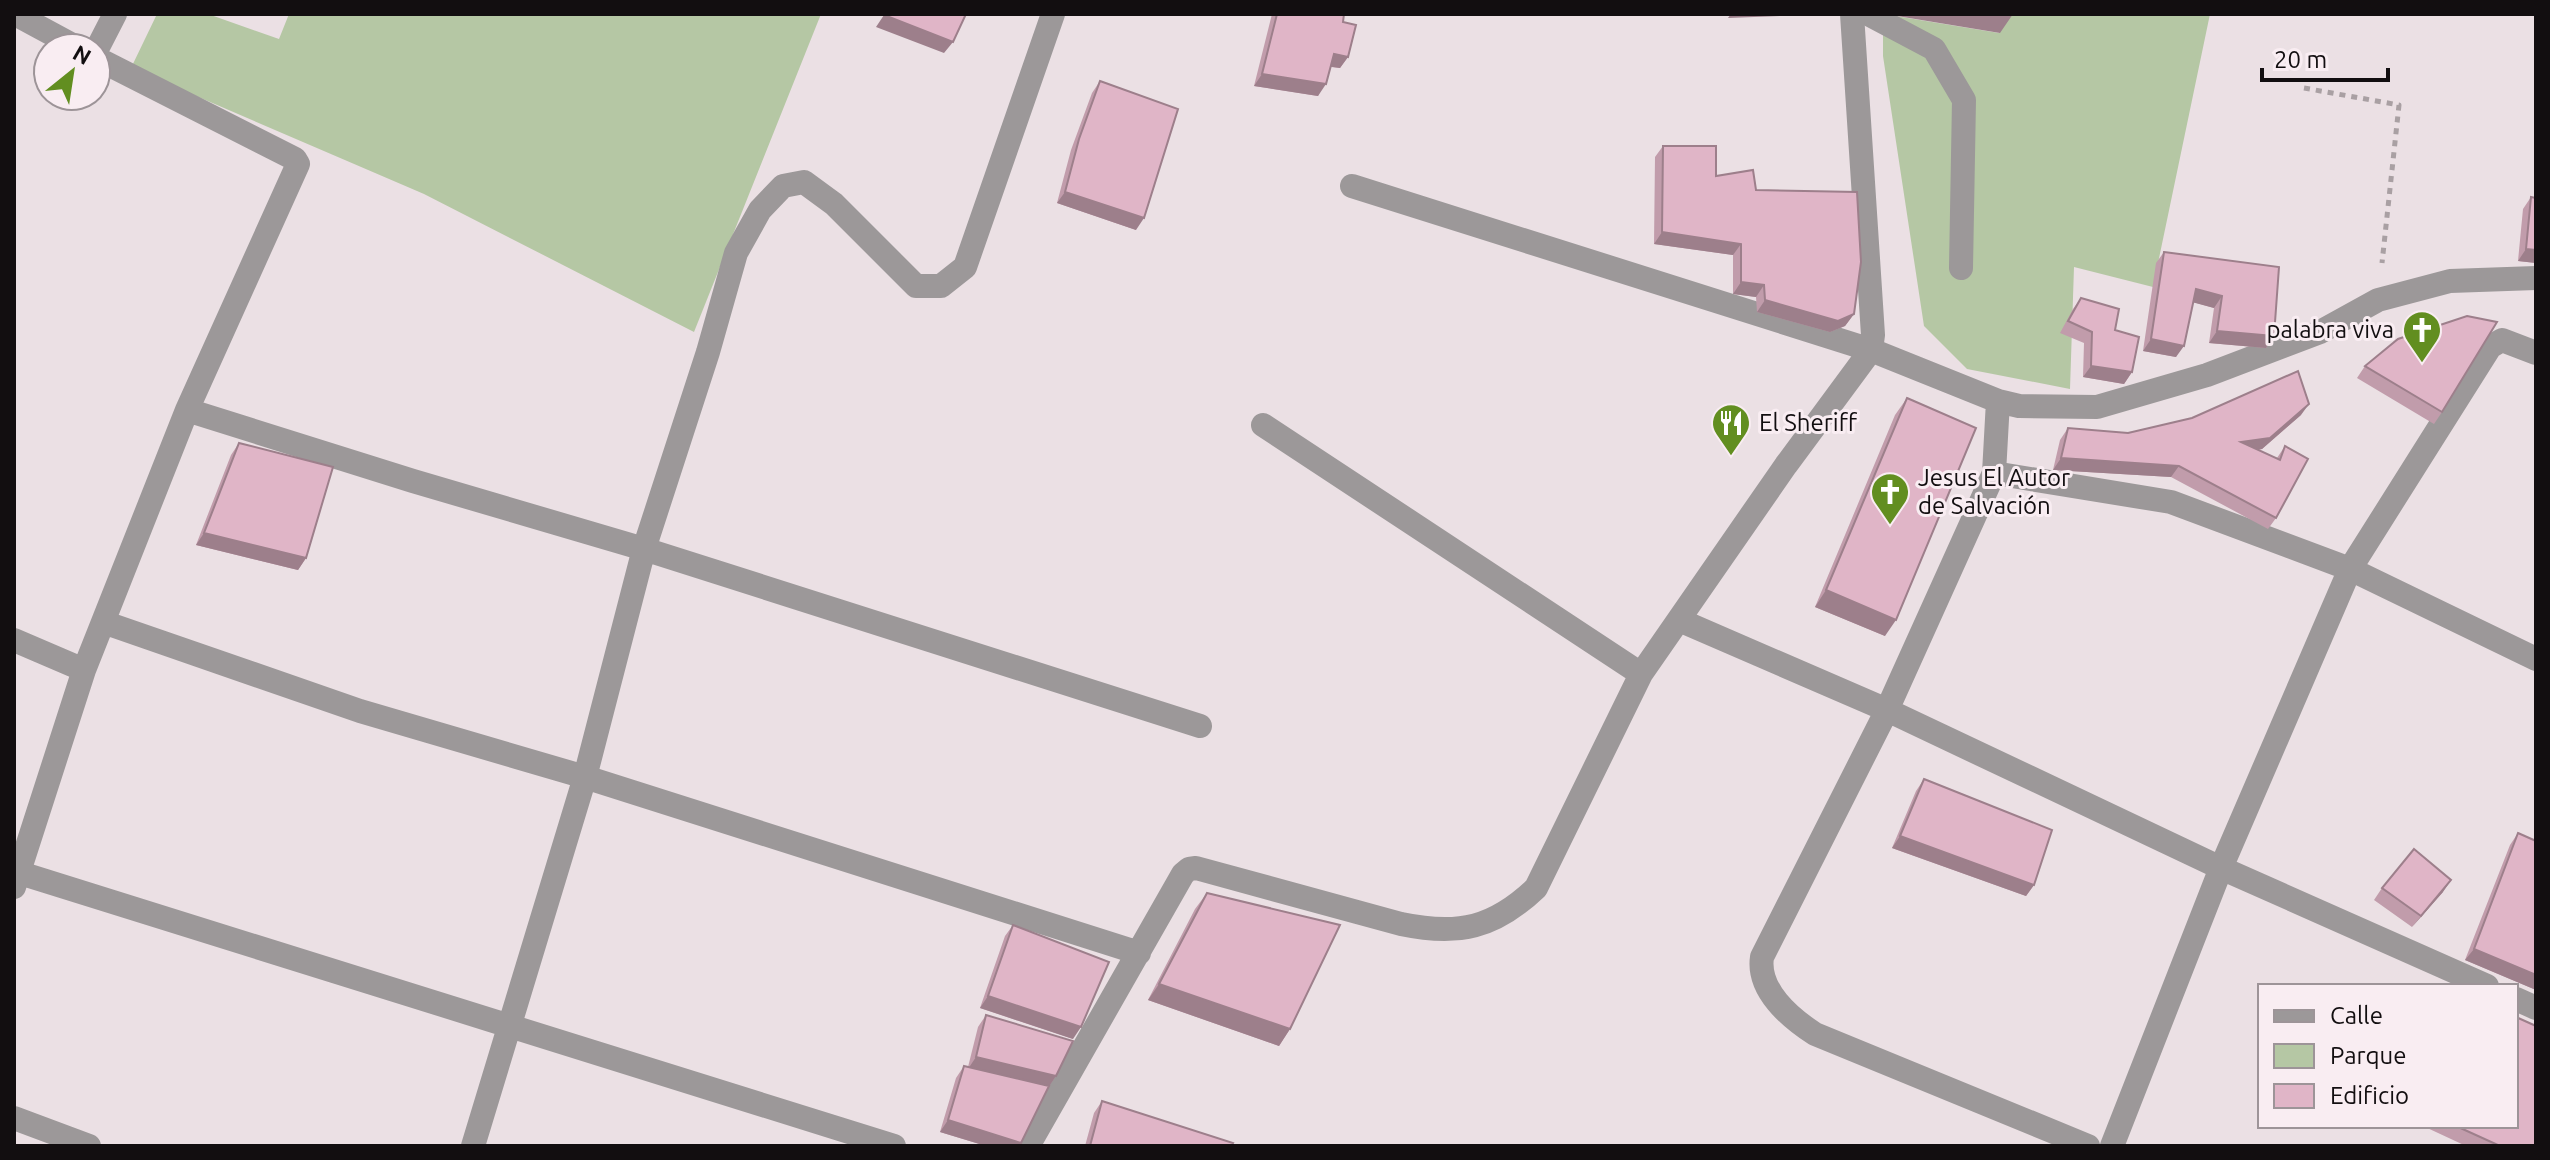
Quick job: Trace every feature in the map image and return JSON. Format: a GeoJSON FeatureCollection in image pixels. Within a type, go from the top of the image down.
{"type":"FeatureCollection","features":[{"type":"Feature","properties":{"kind":"street"},"geometry":{"type":"LineString","coordinates":[[15,14],[48,32]]}},
{"type":"Feature","properties":{"kind":"street"},"geometry":{"type":"LineString","coordinates":[[106,32],[115,14]]}},
{"type":"Feature","properties":{"kind":"street"},"geometry":{"type":"LineString","coordinates":[[473,1146],[585,777],[644,549],[708,352],[736,253],[760,210],[783,186],[804,182],[834,204],[916,286],[941,286],[965,267],[1053,14]]}},
{"type":"Feature","properties":{"kind":"street"},"geometry":{"type":"LineString","coordinates":[[1028,1146],[1183,874],[1189,869],[1196,868],[1419,928],[1464,927],[1498,918],[1536,888],[1641,674],[1786,465],[1871,350],[1873,335],[1852,14]]}},
{"type":"Feature","properties":{"kind":"street"},"geometry":{"type":"LineString","coordinates":[[1868,14],[1934,49],[1964,100],[1961,268]]}},
{"type":"Feature","properties":{"kind":"street"},"geometry":{"type":"LineString","coordinates":[[112,66],[297,161],[187,410],[84,670],[17,880],[509,1025],[894,1146]]}},
{"type":"Feature","properties":{"kind":"street"},"geometry":{"type":"LineString","coordinates":[[1352,186],[1871,350],[1998,401],[2019,406],[2097,407],[2207,375],[2320,332],[2378,300],[2450,281],[2536,278]]}},
{"type":"Feature","properties":{"kind":"street"},"geometry":{"type":"LineString","coordinates":[[2112,1146],[2221,868],[2350,569],[2490,347],[2502,340],[2536,353]]}},
{"type":"Feature","properties":{"kind":"street"},"geometry":{"type":"LineString","coordinates":[[1998,401],[1994,473],[1887,710],[1762,957],[1761,967],[1774,998],[1796,1022],[1815,1034],[2088,1146]]}},
{"type":"Feature","properties":{"kind":"street"},"geometry":{"type":"LineString","coordinates":[[187,410],[644,549],[1200,726]]}},
{"type":"Feature","properties":{"kind":"street"},"geometry":{"type":"LineString","coordinates":[[1263,425],[1641,674]]}},
{"type":"Feature","properties":{"kind":"street"},"geometry":{"type":"LineString","coordinates":[[1994,473],[2171,502],[2350,569],[2536,659]]}},
{"type":"Feature","properties":{"kind":"street"},"geometry":{"type":"LineString","coordinates":[[1679,620],[1887,710],[2221,868],[2482,984]]}},
{"type":"Feature","properties":{"kind":"street"},"geometry":{"type":"LineString","coordinates":[[103,622],[360,711],[585,777],[1139,953]]}},
{"type":"Feature","properties":{"kind":"street"},"geometry":{"type":"LineString","coordinates":[[14,640],[84,670]]}},
{"type":"Feature","properties":{"kind":"street"},"geometry":{"type":"LineString","coordinates":[[14,1118],[89,1146]]}},
{"type":"Feature","properties":{"kind":"path"},"geometry":{"type":"LineString","coordinates":[[2304,88],[2399,105],[2378,300]]}},
{"type":"Feature","properties":{"kind":"green space"},"geometry":{"type":"Polygon","coordinates":[[[157,14],[208,14],[279,39],[289,14],[821,14],[694,332],[424,194],[131,68],[157,14]]]}},
{"type":"Feature","properties":{"kind":"green space"},"geometry":{"type":"Polygon","coordinates":[[[1883,14],[1999,33],[2001,14],[2210,14],[2153,287],[2074,267],[2070,389],[1967,369],[1924,326],[1883,56],[1883,14]]]}},
{"type":"Feature","properties":{"kind":"building"},"geometry":{"type":"Polygon","coordinates":[[[885,14],[966,14],[953,42],[885,14]]]}},
{"type":"Feature","properties":{"kind":"building"},"geometry":{"type":"Polygon","coordinates":[[[1277,14],[1344,14],[1343,22],[1356,25],[1348,57],[1334,54],[1326,84],[1262,74],[1277,14]]]}},
{"type":"Feature","properties":{"kind":"building"},"geometry":{"type":"Polygon","coordinates":[[[1100,81],[1178,109],[1144,218],[1065,192],[1079,139],[1100,81]]]}},
{"type":"Feature","properties":{"kind":"building"},"geometry":{"type":"Polygon","coordinates":[[[1663,146],[1716,146],[1716,176],[1753,170],[1756,190],[1857,192],[1861,262],[1854,314],[1838,321],[1765,300],[1764,285],[1741,282],[1741,244],[1662,232],[1663,146]]]}},
{"type":"Feature","properties":{"kind":"building"},"geometry":{"type":"Polygon","coordinates":[[[2531,197],[2536,198],[2536,250],[2526,249],[2531,197]]]}},
{"type":"Feature","properties":{"kind":"building"},"geometry":{"type":"Polygon","coordinates":[[[2164,252],[2279,267],[2274,336],[2217,331],[2222,296],[2196,289],[2184,346],[2151,339],[2164,252]]]}},
{"type":"Feature","properties":{"kind":"building"},"geometry":{"type":"Polygon","coordinates":[[[2081,298],[2119,309],[2115,330],[2139,337],[2132,372],[2091,366],[2092,332],[2068,321],[2081,298]]]}},
{"type":"Feature","properties":{"kind":"building","name":"palabra viva"},"geometry":{"type":"Polygon","coordinates":[[[2467,316],[2497,322],[2442,412],[2365,366],[2398,339],[2467,316]]]}},
{"type":"Feature","properties":{"kind":"building"},"geometry":{"type":"Polygon","coordinates":[[[2298,371],[2309,404],[2270,438],[2241,442],[2280,460],[2285,446],[2308,459],[2276,518],[2179,466],[2061,458],[2068,428],[2128,433],[2192,418],[2298,371]]]}},
{"type":"Feature","properties":{"kind":"building","name":"Jesus El Autor de Salvación"},"geometry":{"type":"Polygon","coordinates":[[[1907,398],[1976,428],[1896,620],[1826,590],[1907,398]]]}},
{"type":"Feature","properties":{"kind":"building"},"geometry":{"type":"Polygon","coordinates":[[[239,443],[333,467],[306,558],[204,533],[239,443]]]}},
{"type":"Feature","properties":{"kind":"building"},"geometry":{"type":"Polygon","coordinates":[[[1924,779],[2052,830],[2034,885],[1900,836],[1924,779]]]}},
{"type":"Feature","properties":{"kind":"building"},"geometry":{"type":"Polygon","coordinates":[[[2518,833],[2536,841],[2536,975],[2474,949],[2518,833]]]}},
{"type":"Feature","properties":{"kind":"building"},"geometry":{"type":"Polygon","coordinates":[[[2414,849],[2451,880],[2421,916],[2382,888],[2414,849]]]}},
{"type":"Feature","properties":{"kind":"building"},"geometry":{"type":"Polygon","coordinates":[[[1207,893],[1340,925],[1290,1029],[1159,984],[1207,893]]]}},
{"type":"Feature","properties":{"kind":"building"},"geometry":{"type":"Polygon","coordinates":[[[1013,925],[1109,962],[1081,1027],[988,996],[1013,925]]]}},
{"type":"Feature","properties":{"kind":"building"},"geometry":{"type":"Polygon","coordinates":[[[986,1015],[1073,1041],[1056,1076],[976,1057],[986,1015]]]}},
{"type":"Feature","properties":{"kind":"building"},"geometry":{"type":"Polygon","coordinates":[[[2518,1018],[2536,1026],[2536,1146],[2500,1146],[2460,1128],[2518,1128],[2518,1018]]]}},
{"type":"Feature","properties":{"kind":"building"},"geometry":{"type":"Polygon","coordinates":[[[964,1066],[1049,1086],[1021,1143],[948,1120],[964,1066]]]}},
{"type":"Feature","properties":{"kind":"building"},"geometry":{"type":"Polygon","coordinates":[[[1102,1101],[1233,1143],[1231,1146],[1090,1146],[1102,1101]]]}},
{"type":"Feature","properties":{"kind":"place","name":"palabra viva"},"geometry":{"type":"Point","coordinates":[2422,364]}},
{"type":"Feature","properties":{"kind":"place","name":"El Sheriff"},"geometry":{"type":"Point","coordinates":[1731,457]}},
{"type":"Feature","properties":{"kind":"place","name":"Jesus El Autor de Salvación"},"geometry":{"type":"Point","coordinates":[1890,526]}}]}
